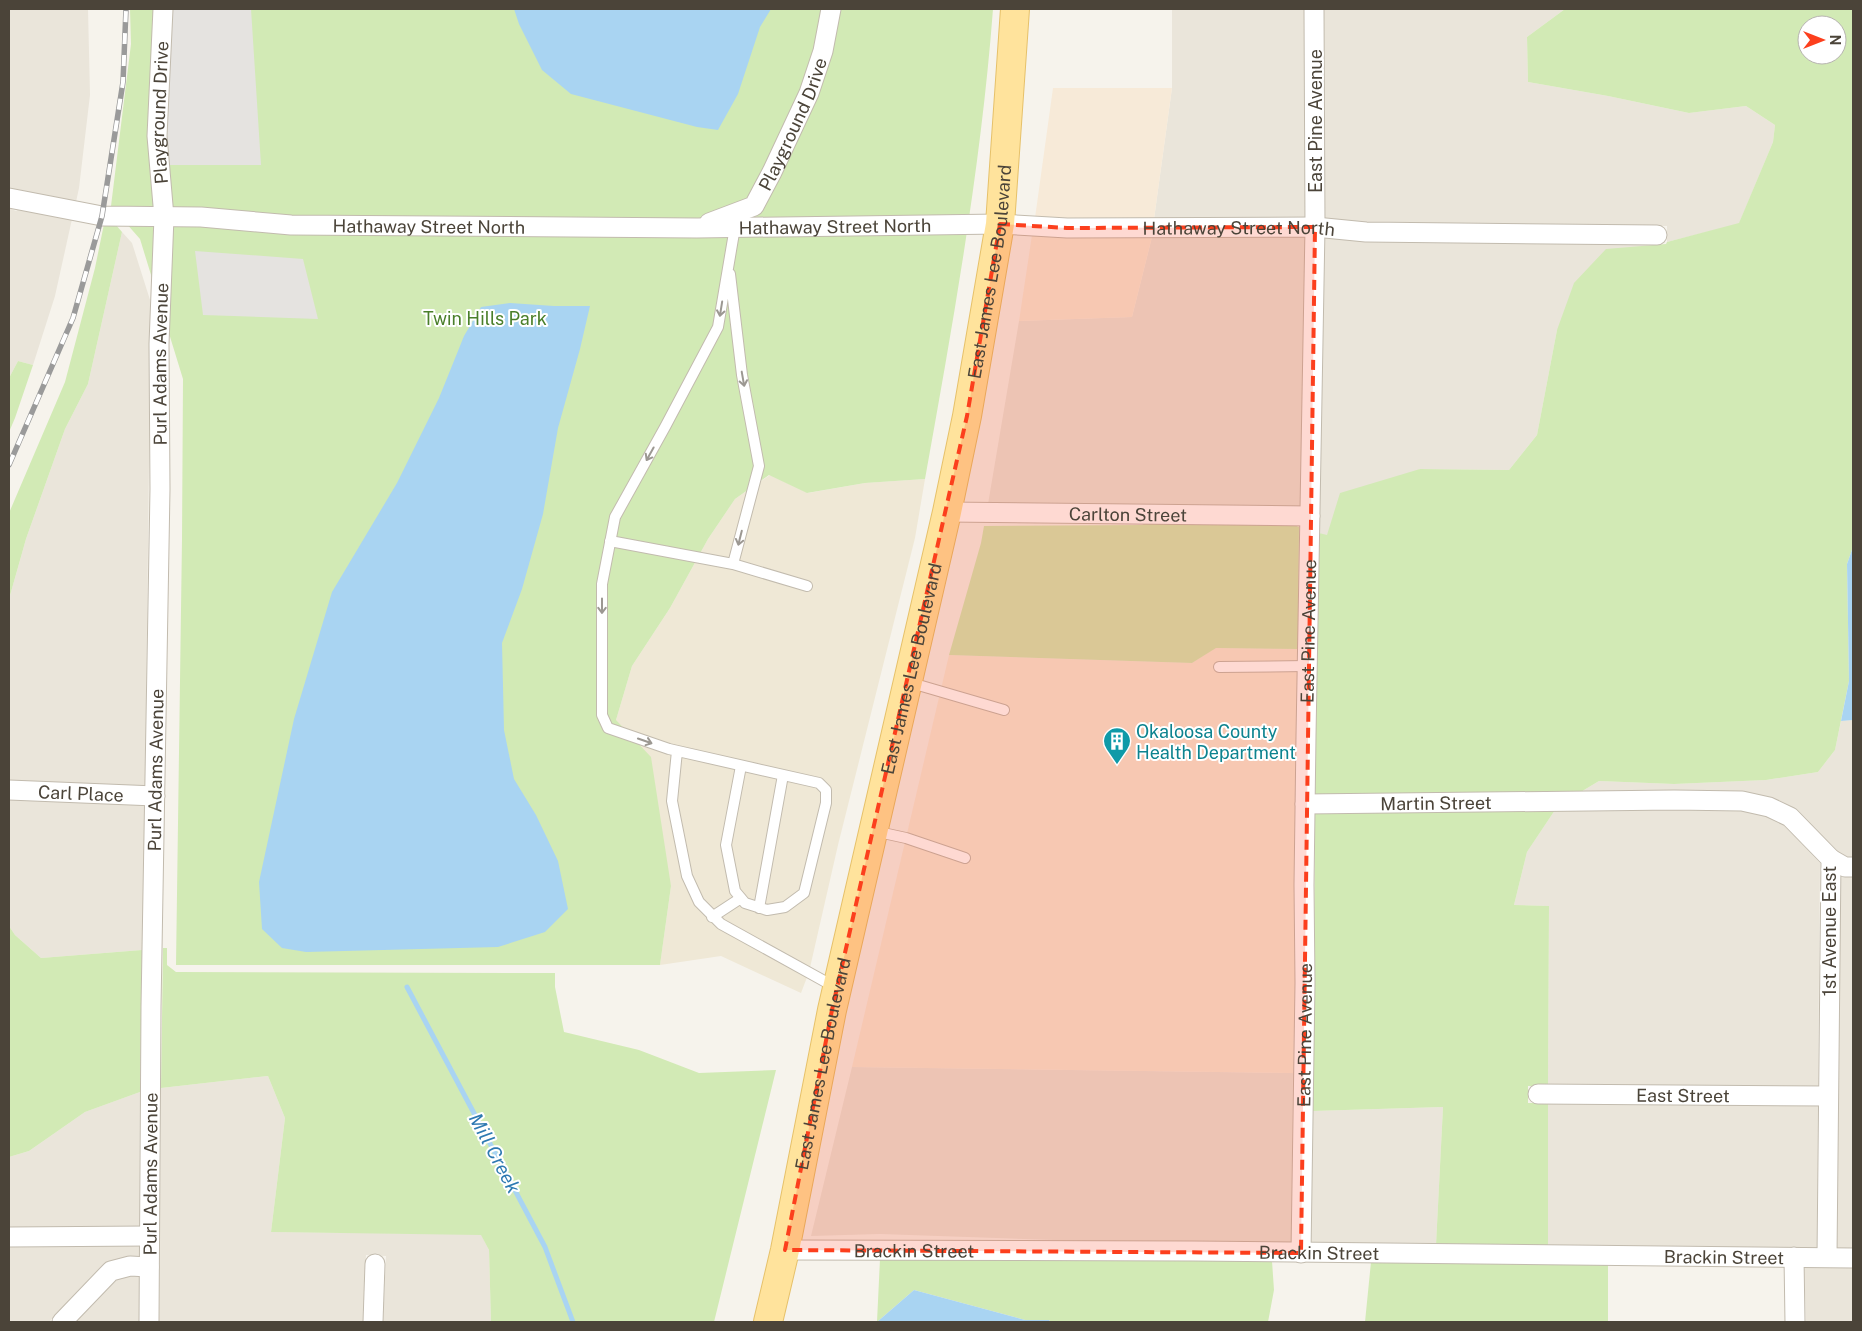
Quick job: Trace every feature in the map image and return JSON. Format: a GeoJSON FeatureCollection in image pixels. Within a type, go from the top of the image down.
{"type":"FeatureCollection","features":[{"type":"Feature","properties":{"kind":"main road","name":"East James Lee Boulevard"},"geometry":{"type":"LineString","coordinates":[[768,1322],[785,1250],[838,988],[947,512],[967,416],[1000,224],[1015,9]]}},
{"type":"Feature","properties":{"kind":"street","name":"Playground Drive"},"geometry":{"type":"LineString","coordinates":[[162,9],[156,136],[164,217]]}},
{"type":"Feature","properties":{"kind":"street","name":"Playground Drive"},"geometry":{"type":"LineString","coordinates":[[697,228],[754,206],[809,94],[822,51],[831,9]]}},
{"type":"Feature","properties":{"kind":"street","name":"East Pine Avenue"},"geometry":{"type":"LineString","coordinates":[[1301,1253],[1305,983],[1305,804],[1315,227],[1314,9]]}},
{"type":"Feature","properties":{"kind":"street","name":"Hathaway Street North"},"geometry":{"type":"LineString","coordinates":[[11,199],[102,216],[201,217],[291,225],[697,228],[1000,224],[1067,228],[1315,227],[1366,232],[1657,235]]}},
{"type":"Feature","properties":{"kind":"street","name":"Purl Adams Avenue"},"geometry":{"type":"LineString","coordinates":[[149,1322],[144,1266],[149,1236],[160,489],[160,344],[164,217]]}},
{"type":"Feature","properties":{"kind":"street","name":"Carlton Street"},"geometry":{"type":"LineString","coordinates":[[947,512],[1310,516]]}},
{"type":"Feature","properties":{"kind":"street","name":"Carl Place"},"geometry":{"type":"LineString","coordinates":[[9,790],[155,796]]}},
{"type":"Feature","properties":{"kind":"street","name":"1st Avenue East"},"geometry":{"type":"LineString","coordinates":[[1568,801],[1674,800],[1753,803],[1768,807],[1790,817],[1830,859],[1827,1257]]}},
{"type":"Feature","properties":{"kind":"street","name":"Martin Street"},"geometry":{"type":"LineString","coordinates":[[1305,804],[1568,801]]}},
{"type":"Feature","properties":{"kind":"street"},"geometry":{"type":"LineString","coordinates":[[1830,859],[1845,867],[1853,867]]}},
{"type":"Feature","properties":{"kind":"street","name":"East Street"},"geometry":{"type":"LineString","coordinates":[[1538,1094],[1828,1096]]}},
{"type":"Feature","properties":{"kind":"street"},"geometry":{"type":"LineString","coordinates":[[9,1237],[149,1236]]}},
{"type":"Feature","properties":{"kind":"street","name":"Brackin Street"},"geometry":{"type":"LineString","coordinates":[[785,1250],[1193,1251],[1853,1258]]}},
{"type":"Feature","properties":{"kind":"street"},"geometry":{"type":"LineString","coordinates":[[1794,1257],[1796,1322]]}},
{"type":"Feature","properties":{"kind":"street"},"geometry":{"type":"LineString","coordinates":[[373,1322],[376,1264]]}},
{"type":"Feature","properties":{"kind":"street"},"geometry":{"type":"LineString","coordinates":[[62,1322],[111,1271],[118,1268],[144,1266]]}},
{"type":"Feature","properties":{"kind":"lane"},"geometry":{"type":"LineString","coordinates":[[734,227],[718,326],[615,517],[602,584],[602,715],[608,728],[677,751],[819,783],[826,790],[826,803],[804,893],[785,907],[767,910],[759,908],[745,903],[735,891],[726,845],[741,766]]}},
{"type":"Feature","properties":{"kind":"lane"},"geometry":{"type":"LineString","coordinates":[[729,261],[742,375],[758,466],[733,564]]}},
{"type":"Feature","properties":{"kind":"lane"},"geometry":{"type":"LineString","coordinates":[[610,541],[733,564],[807,586]]}},
{"type":"Feature","properties":{"kind":"lane"},"geometry":{"type":"LineString","coordinates":[[1219,667],[1307,666]]}},
{"type":"Feature","properties":{"kind":"lane"},"geometry":{"type":"LineString","coordinates":[[907,682],[1004,710]]}},
{"type":"Feature","properties":{"kind":"lane"},"geometry":{"type":"LineString","coordinates":[[677,751],[672,801],[687,876],[699,902],[721,924],[838,988]]}},
{"type":"Feature","properties":{"kind":"lane"},"geometry":{"type":"LineString","coordinates":[[759,908],[783,775]]}},
{"type":"Feature","properties":{"kind":"lane"},"geometry":{"type":"LineString","coordinates":[[874,830],[906,838],[965,858]]}},
{"type":"Feature","properties":{"kind":"lane"},"geometry":{"type":"LineString","coordinates":[[712,917],[741,898]]}},
{"type":"Feature","properties":{"kind":"highlighted area"},"geometry":{"type":"Polygon","coordinates":[[[1000,224],[1067,228],[1315,227],[1301,1253],[785,1250],[832,1010],[967,416],[1000,224]]]}},
{"type":"Feature","properties":{"kind":"shaded area"},"geometry":{"type":"Polygon","coordinates":[[[9,9],[88,9],[90,95],[76,202],[16,191],[9,188],[9,9]]]}},
{"type":"Feature","properties":{"kind":"shaded area"},"geometry":{"type":"Polygon","coordinates":[[[167,9],[251,9],[261,165],[167,165],[167,9]]]}},
{"type":"Feature","properties":{"kind":"shaded area"},"geometry":{"type":"Polygon","coordinates":[[[1172,9],[1304,9],[1305,218],[1154,219],[1172,88],[1172,9]]]}},
{"type":"Feature","properties":{"kind":"shaded area"},"geometry":{"type":"Polygon","coordinates":[[[1324,9],[1565,9],[1527,37],[1528,82],[1689,113],[1746,106],[1775,125],[1773,142],[1739,224],[1667,242],[1667,226],[1367,223],[1325,219],[1324,9]]]}},
{"type":"Feature","properties":{"kind":"shaded area"},"geometry":{"type":"Polygon","coordinates":[[[1053,88],[1172,88],[1154,219],[1067,220],[1035,218],[1053,88]]]}},
{"type":"Feature","properties":{"kind":"shaded area"},"geometry":{"type":"Polygon","coordinates":[[[9,208],[16,211],[72,219],[55,296],[33,365],[18,361],[9,378],[9,208]]]}},
{"type":"Feature","properties":{"kind":"shaded area"},"geometry":{"type":"Polygon","coordinates":[[[122,232],[132,243],[151,303],[145,787],[9,781],[9,599],[26,539],[65,429],[88,384],[122,232]]]}},
{"type":"Feature","properties":{"kind":"shaded area"},"geometry":{"type":"Polygon","coordinates":[[[1032,235],[1152,237],[1132,317],[1019,321],[1032,235]]]}},
{"type":"Feature","properties":{"kind":"shaded area"},"geometry":{"type":"Polygon","coordinates":[[[1305,236],[1300,507],[1175,504],[1173,506],[988,504],[1019,321],[1132,317],[1152,237],[1305,236]]]}},
{"type":"Feature","properties":{"kind":"shaded area"},"geometry":{"type":"Polygon","coordinates":[[[1325,237],[1366,241],[1661,244],[1657,245],[1557,330],[1537,435],[1509,470],[1420,469],[1327,536],[1319,533],[1325,237]]]}},
{"type":"Feature","properties":{"kind":"shaded area"},"geometry":{"type":"Polygon","coordinates":[[[195,251],[303,259],[318,319],[203,315],[195,251]]]}},
{"type":"Feature","properties":{"kind":"shaded area"},"geometry":{"type":"Polygon","coordinates":[[[770,475],[808,493],[865,483],[925,479],[915,538],[838,845],[809,972],[801,993],[721,956],[660,965],[671,886],[616,720],[632,666],[670,608],[708,539],[735,499],[770,475]]]}},
{"type":"Feature","properties":{"kind":"shaded area"},"geometry":{"type":"Polygon","coordinates":[[[1215,648],[1298,649],[1293,1073],[852,1067],[949,655],[1192,663],[1215,648]]]}},
{"type":"Feature","properties":{"kind":"shaded area"},"geometry":{"type":"Polygon","coordinates":[[[1853,720],[1853,858],[1837,853],[1795,810],[1773,799],[1756,794],[1742,792],[1579,793],[1599,781],[1674,784],[1766,780],[1818,772],[1835,750],[1841,721],[1853,720]]]}},
{"type":"Feature","properties":{"kind":"shaded area"},"geometry":{"type":"Polygon","coordinates":[[[9,799],[145,804],[142,950],[41,958],[15,935],[9,926],[9,799]]]}},
{"type":"Feature","properties":{"kind":"shaded area"},"geometry":{"type":"Polygon","coordinates":[[[1555,810],[1741,810],[1765,815],[1783,824],[1820,863],[1818,1087],[1548,1086],[1549,906],[1514,905],[1527,852],[1555,810]]]}},
{"type":"Feature","properties":{"kind":"shaded area"},"geometry":{"type":"Polygon","coordinates":[[[1840,875],[1853,876],[1853,1249],[1837,1249],[1840,875]]]}},
{"type":"Feature","properties":{"kind":"shaded area"},"geometry":{"type":"Polygon","coordinates":[[[852,1067],[1293,1073],[1291,1244],[1113,1242],[880,1234],[811,1236],[852,1067]]]}},
{"type":"Feature","properties":{"kind":"shaded area"},"geometry":{"type":"Polygon","coordinates":[[[268,1076],[285,1118],[271,1232],[481,1234],[489,1250],[491,1322],[383,1322],[386,1256],[366,1255],[363,1322],[159,1322],[161,1088],[268,1076]]]}},
{"type":"Feature","properties":{"kind":"shaded area"},"geometry":{"type":"Polygon","coordinates":[[[140,1092],[139,1227],[9,1228],[9,1157],[29,1151],[85,1112],[140,1092]]]}},
{"type":"Feature","properties":{"kind":"shaded area"},"geometry":{"type":"Polygon","coordinates":[[[1548,1103],[1818,1105],[1817,1248],[1548,1246],[1548,1103]]]}},
{"type":"Feature","properties":{"kind":"shaded area"},"geometry":{"type":"Polygon","coordinates":[[[1443,1107],[1436,1245],[1311,1244],[1313,1111],[1443,1107]]]}},
{"type":"Feature","properties":{"kind":"shaded area"},"geometry":{"type":"Polygon","coordinates":[[[139,1245],[139,1257],[130,1256],[114,1260],[100,1268],[49,1322],[9,1322],[9,1246],[139,1245]]]}},
{"type":"Feature","properties":{"kind":"shaded area"},"geometry":{"type":"Polygon","coordinates":[[[1804,1266],[1853,1266],[1853,1322],[1806,1322],[1804,1266]]]}},
{"type":"Feature","properties":{"kind":"shaded area"},"geometry":{"type":"Polygon","coordinates":[[[139,1275],[139,1322],[75,1322],[114,1280],[122,1276],[139,1275]]]}},
{"type":"Feature","properties":{"kind":"green space","name":"Twin Hills Park"},"geometry":{"type":"Polygon","coordinates":[[[130,9],[993,9],[974,186],[956,303],[925,479],[865,483],[807,493],[769,475],[735,499],[708,539],[670,608],[632,666],[616,720],[651,757],[671,886],[660,965],[176,965],[183,379],[140,239],[111,206],[131,44],[130,9]]]}},
{"type":"Feature","properties":{"kind":"green space"},"geometry":{"type":"Polygon","coordinates":[[[1565,9],[1853,9],[1853,547],[1847,564],[1849,681],[1835,750],[1818,772],[1766,780],[1674,784],[1599,781],[1579,793],[1315,795],[1319,533],[1327,535],[1340,493],[1420,469],[1509,470],[1537,435],[1557,330],[1574,283],[1606,249],[1666,244],[1667,242],[1739,223],[1773,142],[1775,125],[1746,106],[1689,113],[1528,82],[1527,37],[1565,9]]]}},
{"type":"Feature","properties":{"kind":"green space"},"geometry":{"type":"Polygon","coordinates":[[[104,224],[116,225],[122,232],[88,384],[65,429],[26,539],[9,599],[9,513],[65,382],[95,268],[104,224]]]}},
{"type":"Feature","properties":{"kind":"green space"},"geometry":{"type":"Polygon","coordinates":[[[18,361],[33,365],[9,432],[9,378],[18,361]]]}},
{"type":"Feature","properties":{"kind":"green space"},"geometry":{"type":"Polygon","coordinates":[[[1145,523],[1291,524],[1299,527],[1298,649],[1216,648],[1192,663],[949,655],[981,543],[984,526],[1142,525],[1145,523]]]}},
{"type":"Feature","properties":{"kind":"green space"},"geometry":{"type":"Polygon","coordinates":[[[1555,810],[1527,852],[1514,905],[1549,906],[1548,1086],[1528,1086],[1528,1103],[1548,1103],[1548,1246],[1436,1245],[1443,1107],[1313,1111],[1315,813],[1555,810]]]}},
{"type":"Feature","properties":{"kind":"green space"},"geometry":{"type":"Polygon","coordinates":[[[9,926],[15,935],[41,958],[142,950],[140,1092],[85,1112],[29,1151],[9,1157],[9,926]]]}},
{"type":"Feature","properties":{"kind":"green space"},"geometry":{"type":"Polygon","coordinates":[[[163,948],[167,948],[167,965],[176,972],[555,973],[555,987],[564,1032],[639,1050],[699,1073],[776,1070],[714,1322],[491,1322],[489,1250],[481,1235],[271,1232],[285,1118],[268,1076],[161,1088],[163,948]]]}},
{"type":"Feature","properties":{"kind":"green space"},"geometry":{"type":"Polygon","coordinates":[[[880,1259],[1272,1261],[1274,1290],[1268,1322],[1051,1322],[1049,1320],[1025,1320],[914,1290],[877,1322],[880,1259]]]}},
{"type":"Feature","properties":{"kind":"green space"},"geometry":{"type":"Polygon","coordinates":[[[1371,1262],[1608,1264],[1608,1322],[1365,1322],[1371,1262]]]}},
{"type":"Feature","properties":{"kind":"water"},"geometry":{"type":"Polygon","coordinates":[[[514,9],[771,9],[760,27],[738,94],[718,130],[697,127],[571,94],[542,70],[519,24],[514,9]]]}},
{"type":"Feature","properties":{"kind":"water"},"geometry":{"type":"Polygon","coordinates":[[[510,303],[590,306],[558,428],[543,514],[522,589],[502,643],[504,730],[514,779],[536,815],[558,861],[568,909],[545,932],[498,947],[306,952],[282,948],[262,929],[259,882],[294,719],[332,592],[397,483],[439,398],[464,336],[481,307],[510,303]]]}},
{"type":"Feature","properties":{"kind":"water"},"geometry":{"type":"Polygon","coordinates":[[[1853,547],[1853,720],[1841,721],[1849,681],[1847,564],[1853,547]]]}},
{"type":"Feature","properties":{"kind":"water"},"geometry":{"type":"Polygon","coordinates":[[[914,1290],[1025,1320],[1049,1320],[1051,1322],[877,1322],[914,1290]]]}},
{"type":"Feature","properties":{"kind":"waterway","name":"Mill Creek"},"geometry":{"type":"LineString","coordinates":[[407,987],[545,1247],[573,1322]]}},
{"type":"Feature","properties":{"kind":"railway"},"geometry":{"type":"LineString","coordinates":[[9,465],[73,318],[102,216],[123,82],[126,9]]}},
{"type":"Feature","properties":{"kind":"place","name":"Okaloosa County Health Department"},"geometry":{"type":"Point","coordinates":[1117,765]}}]}
